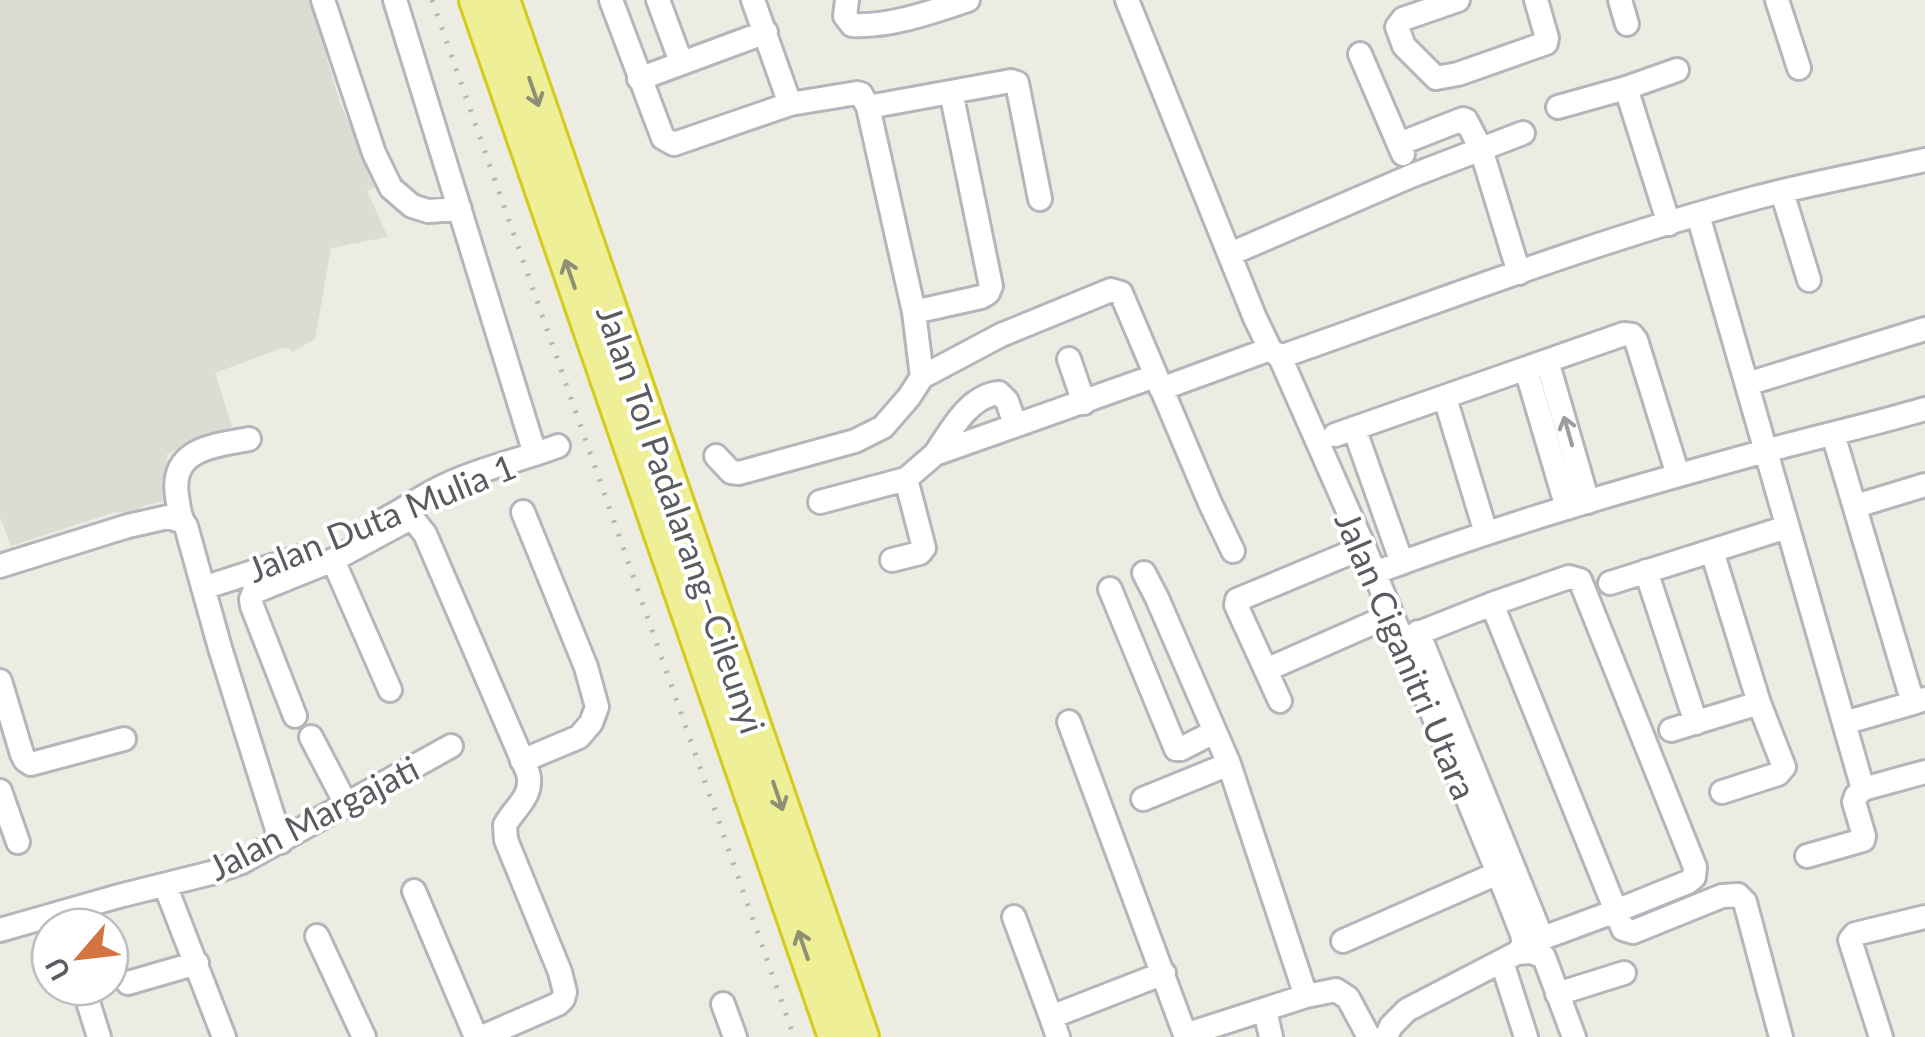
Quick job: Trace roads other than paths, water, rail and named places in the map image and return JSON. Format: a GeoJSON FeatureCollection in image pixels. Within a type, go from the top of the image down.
{"type":"FeatureCollection","features":[{"type":"Feature","properties":{"kind":"highway","name":"Jalan Tol Padalarang–Cileunyi"},"geometry":{"type":"LineString","coordinates":[[476,0],[835,1037]]}},
{"type":"Feature","properties":{"kind":"highway","name":"Jalan Tol Padalarang–Cileunyi"},"geometry":{"type":"LineString","coordinates":[[503,0],[862,1037]]}},
{"type":"Feature","properties":{"kind":"street"},"geometry":{"type":"LineString","coordinates":[[323,0],[374,153],[391,188],[412,206],[428,212],[460,208]]}},
{"type":"Feature","properties":{"kind":"street"},"geometry":{"type":"LineString","coordinates":[[395,0],[535,454]]}},
{"type":"Feature","properties":{"kind":"street"},"geometry":{"type":"LineString","coordinates":[[611,0],[662,138],[674,144],[790,104],[861,94],[868,107],[914,312],[922,377]]}},
{"type":"Feature","properties":{"kind":"street"},"geometry":{"type":"LineString","coordinates":[[658,0],[681,62]]}},
{"type":"Feature","properties":{"kind":"street"},"geometry":{"type":"LineString","coordinates":[[753,0],[790,104]]}},
{"type":"Feature","properties":{"kind":"street"},"geometry":{"type":"LineString","coordinates":[[847,0],[845,16],[852,25],[869,26],[918,6],[968,0]]}},
{"type":"Feature","properties":{"kind":"street","name":"Jalan Ciganitri Utara"},"geometry":{"type":"LineString","coordinates":[[1128,0],[1254,318],[1275,353],[1391,615],[1410,636],[1522,934],[1521,950]]}},
{"type":"Feature","properties":{"kind":"street"},"geometry":{"type":"LineString","coordinates":[[1458,0],[1403,19],[1397,27],[1404,46],[1436,78],[1546,43],[1536,0]]}},
{"type":"Feature","properties":{"kind":"street"},"geometry":{"type":"LineString","coordinates":[[1620,0],[1627,24]]}},
{"type":"Feature","properties":{"kind":"street"},"geometry":{"type":"LineString","coordinates":[[1777,0],[1799,68]]}},
{"type":"Feature","properties":{"kind":"street"},"geometry":{"type":"LineString","coordinates":[[639,79],[766,32]]}},
{"type":"Feature","properties":{"kind":"street"},"geometry":{"type":"LineString","coordinates":[[1360,54],[1411,176]]}},
{"type":"Feature","properties":{"kind":"street"},"geometry":{"type":"LineString","coordinates":[[1558,107],[1676,70]]}},
{"type":"Feature","properties":{"kind":"street"},"geometry":{"type":"LineString","coordinates":[[868,107],[1017,83],[1040,199]]}},
{"type":"Feature","properties":{"kind":"street"},"geometry":{"type":"LineString","coordinates":[[1626,88],[1669,224]]}},
{"type":"Feature","properties":{"kind":"street"},"geometry":{"type":"LineString","coordinates":[[914,312],[981,297],[991,286],[951,92]]}},
{"type":"Feature","properties":{"kind":"street"},"geometry":{"type":"LineString","coordinates":[[1399,144],[1465,119],[1481,149],[1520,273]]}},
{"type":"Feature","properties":{"kind":"street"},"geometry":{"type":"LineString","coordinates":[[1230,254],[1411,176],[1523,133]]}},
{"type":"Feature","properties":{"kind":"street"},"geometry":{"type":"LineString","coordinates":[[935,454],[1084,403],[1275,353],[1698,215],[1925,160]]}},
{"type":"Feature","properties":{"kind":"street"},"geometry":{"type":"LineString","coordinates":[[1782,192],[1809,280]]}},
{"type":"Feature","properties":{"kind":"street"},"geometry":{"type":"LineString","coordinates":[[1698,215],[1864,789]]}},
{"type":"Feature","properties":{"kind":"street"},"geometry":{"type":"LineString","coordinates":[[716,456],[731,472],[739,473],[855,441],[882,427],[922,377],[1000,335],[1111,290],[1121,293],[1233,550]]}},
{"type":"Feature","properties":{"kind":"street"},"geometry":{"type":"LineString","coordinates":[[1747,384],[1925,330]]}},
{"type":"Feature","properties":{"kind":"street"},"geometry":{"type":"LineString","coordinates":[[1402,563],[1344,432],[1624,334],[1636,340],[1678,476]]}},
{"type":"Feature","properties":{"kind":"street"},"geometry":{"type":"LineString","coordinates":[[1069,360],[1084,403]]}},
{"type":"Feature","properties":{"kind":"street"},"geometry":{"type":"LineString","coordinates":[[1537,365],[1577,505]]}},
{"type":"Feature","properties":{"kind":"street"},"geometry":{"type":"LineString","coordinates":[[820,502],[906,478],[935,454],[964,414],[988,394],[999,393],[1007,401],[1015,424]]}},
{"type":"Feature","properties":{"kind":"street"},"geometry":{"type":"LineString","coordinates":[[1445,398],[1486,533]]}},
{"type":"Feature","properties":{"kind":"street"},"geometry":{"type":"LineString","coordinates":[[1374,573],[1577,505],[1925,409]]}},
{"type":"Feature","properties":{"kind":"street"},"geometry":{"type":"LineString","coordinates":[[1834,434],[1919,701],[1844,723]]}},
{"type":"Feature","properties":{"kind":"street"},"geometry":{"type":"LineString","coordinates":[[249,438],[190,456],[177,472],[176,490],[281,842]]}},
{"type":"Feature","properties":{"kind":"street","name":"Jalan Duta Mulia 1"},"geometry":{"type":"LineString","coordinates":[[203,588],[339,543],[448,484],[558,446]]}},
{"type":"Feature","properties":{"kind":"street"},"geometry":{"type":"LineString","coordinates":[[892,560],[920,553],[924,548],[906,478]]}},
{"type":"Feature","properties":{"kind":"street"},"geometry":{"type":"LineString","coordinates":[[1856,506],[1924,490]]}},
{"type":"Feature","properties":{"kind":"street"},"geometry":{"type":"LineString","coordinates":[[522,761],[579,737],[592,723],[597,706],[586,666],[523,512]]}},
{"type":"Feature","properties":{"kind":"street"},"geometry":{"type":"LineString","coordinates":[[0,566],[128,526],[168,517],[182,520]]}},
{"type":"Feature","properties":{"kind":"street"},"geometry":{"type":"LineString","coordinates":[[295,716],[252,598],[260,588],[333,560],[413,519],[419,524],[531,784],[528,795],[505,825],[506,840],[560,972],[564,999],[479,1037],[414,890]]}},
{"type":"Feature","properties":{"kind":"street"},"geometry":{"type":"LineString","coordinates":[[1610,583],[1788,527]]}},
{"type":"Feature","properties":{"kind":"street"},"geometry":{"type":"LineString","coordinates":[[1280,701],[1237,600],[1364,547]]}},
{"type":"Feature","properties":{"kind":"street"},"geometry":{"type":"LineString","coordinates":[[1712,550],[1759,703],[1784,767],[1778,774],[1722,792]]}},
{"type":"Feature","properties":{"kind":"street"},"geometry":{"type":"LineString","coordinates":[[333,560],[390,690]]}},
{"type":"Feature","properties":{"kind":"street"},"geometry":{"type":"LineString","coordinates":[[1646,571],[1696,723]]}},
{"type":"Feature","properties":{"kind":"street"},"geometry":{"type":"LineString","coordinates":[[1144,573],[1229,764],[1306,996]]}},
{"type":"Feature","properties":{"kind":"street"},"geometry":{"type":"LineString","coordinates":[[1386,1037],[1407,1010],[1521,950],[1694,878],[1695,867],[1580,580],[1574,577],[1410,636],[1521,950],[1526,1037]]}},
{"type":"Feature","properties":{"kind":"street"},"geometry":{"type":"LineString","coordinates":[[1110,589],[1176,748],[1214,732]]}},
{"type":"Feature","properties":{"kind":"street"},"geometry":{"type":"LineString","coordinates":[[1492,604],[1623,929],[1633,932],[1722,896],[1738,895],[1745,902],[1781,1037]]}},
{"type":"Feature","properties":{"kind":"street"},"geometry":{"type":"LineString","coordinates":[[1266,670],[1391,615]]}},
{"type":"Feature","properties":{"kind":"street"},"geometry":{"type":"LineString","coordinates":[[0,680],[22,754],[32,764],[124,739]]}},
{"type":"Feature","properties":{"kind":"street"},"geometry":{"type":"LineString","coordinates":[[1158,702],[1196,691]]}},
{"type":"Feature","properties":{"kind":"street"},"geometry":{"type":"LineString","coordinates":[[1671,730],[1759,703]]}},
{"type":"Feature","properties":{"kind":"street"},"geometry":{"type":"LineString","coordinates":[[1069,722],[1186,1036],[1306,996],[1336,990],[1343,993],[1369,1037]]}},
{"type":"Feature","properties":{"kind":"street"},"geometry":{"type":"LineString","coordinates":[[311,737],[346,804]]}},
{"type":"Feature","properties":{"kind":"street","name":"Jalan Margajati"},"geometry":{"type":"LineString","coordinates":[[0,930],[212,874],[242,862],[451,746]]}},
{"type":"Feature","properties":{"kind":"street"},"geometry":{"type":"LineString","coordinates":[[1143,799],[1229,764]]}},
{"type":"Feature","properties":{"kind":"street"},"geometry":{"type":"LineString","coordinates":[[1807,856],[1863,840],[1854,802],[1864,789],[1925,772]]}},
{"type":"Feature","properties":{"kind":"street"},"geometry":{"type":"LineString","coordinates":[[0,791],[18,842]]}},
{"type":"Feature","properties":{"kind":"street"},"geometry":{"type":"LineString","coordinates":[[1343,941],[1498,873]]}},
{"type":"Feature","properties":{"kind":"street"},"geometry":{"type":"LineString","coordinates":[[165,885],[224,1037]]}},
{"type":"Feature","properties":{"kind":"street"},"geometry":{"type":"LineString","coordinates":[[1014,917],[1055,1027],[1164,973]]}},
{"type":"Feature","properties":{"kind":"street"},"geometry":{"type":"LineString","coordinates":[[1880,1037],[1850,940],[1855,934],[1923,924]]}},
{"type":"Feature","properties":{"kind":"street"},"geometry":{"type":"LineString","coordinates":[[317,936],[364,1037]]}},
{"type":"Feature","properties":{"kind":"street"},"geometry":{"type":"LineString","coordinates":[[1521,950],[1544,958],[1574,1037]]}},
{"type":"Feature","properties":{"kind":"street"},"geometry":{"type":"LineString","coordinates":[[130,981],[197,962]]}},
{"type":"Feature","properties":{"kind":"street"},"geometry":{"type":"LineString","coordinates":[[1558,994],[1624,973]]}},
{"type":"Feature","properties":{"kind":"street"},"geometry":{"type":"LineString","coordinates":[[722,1004],[734,1037]]}},
{"type":"Feature","properties":{"kind":"street"},"geometry":{"type":"LineString","coordinates":[[90,1007],[99,1037]]}},
{"type":"Feature","properties":{"kind":"street"},"geometry":{"type":"LineString","coordinates":[[1265,1010],[1271,1037]]}},
{"type":"Feature","properties":{"kind":"railway"},"geometry":{"type":"LineString","coordinates":[[432,0],[794,1037]]}}]}
